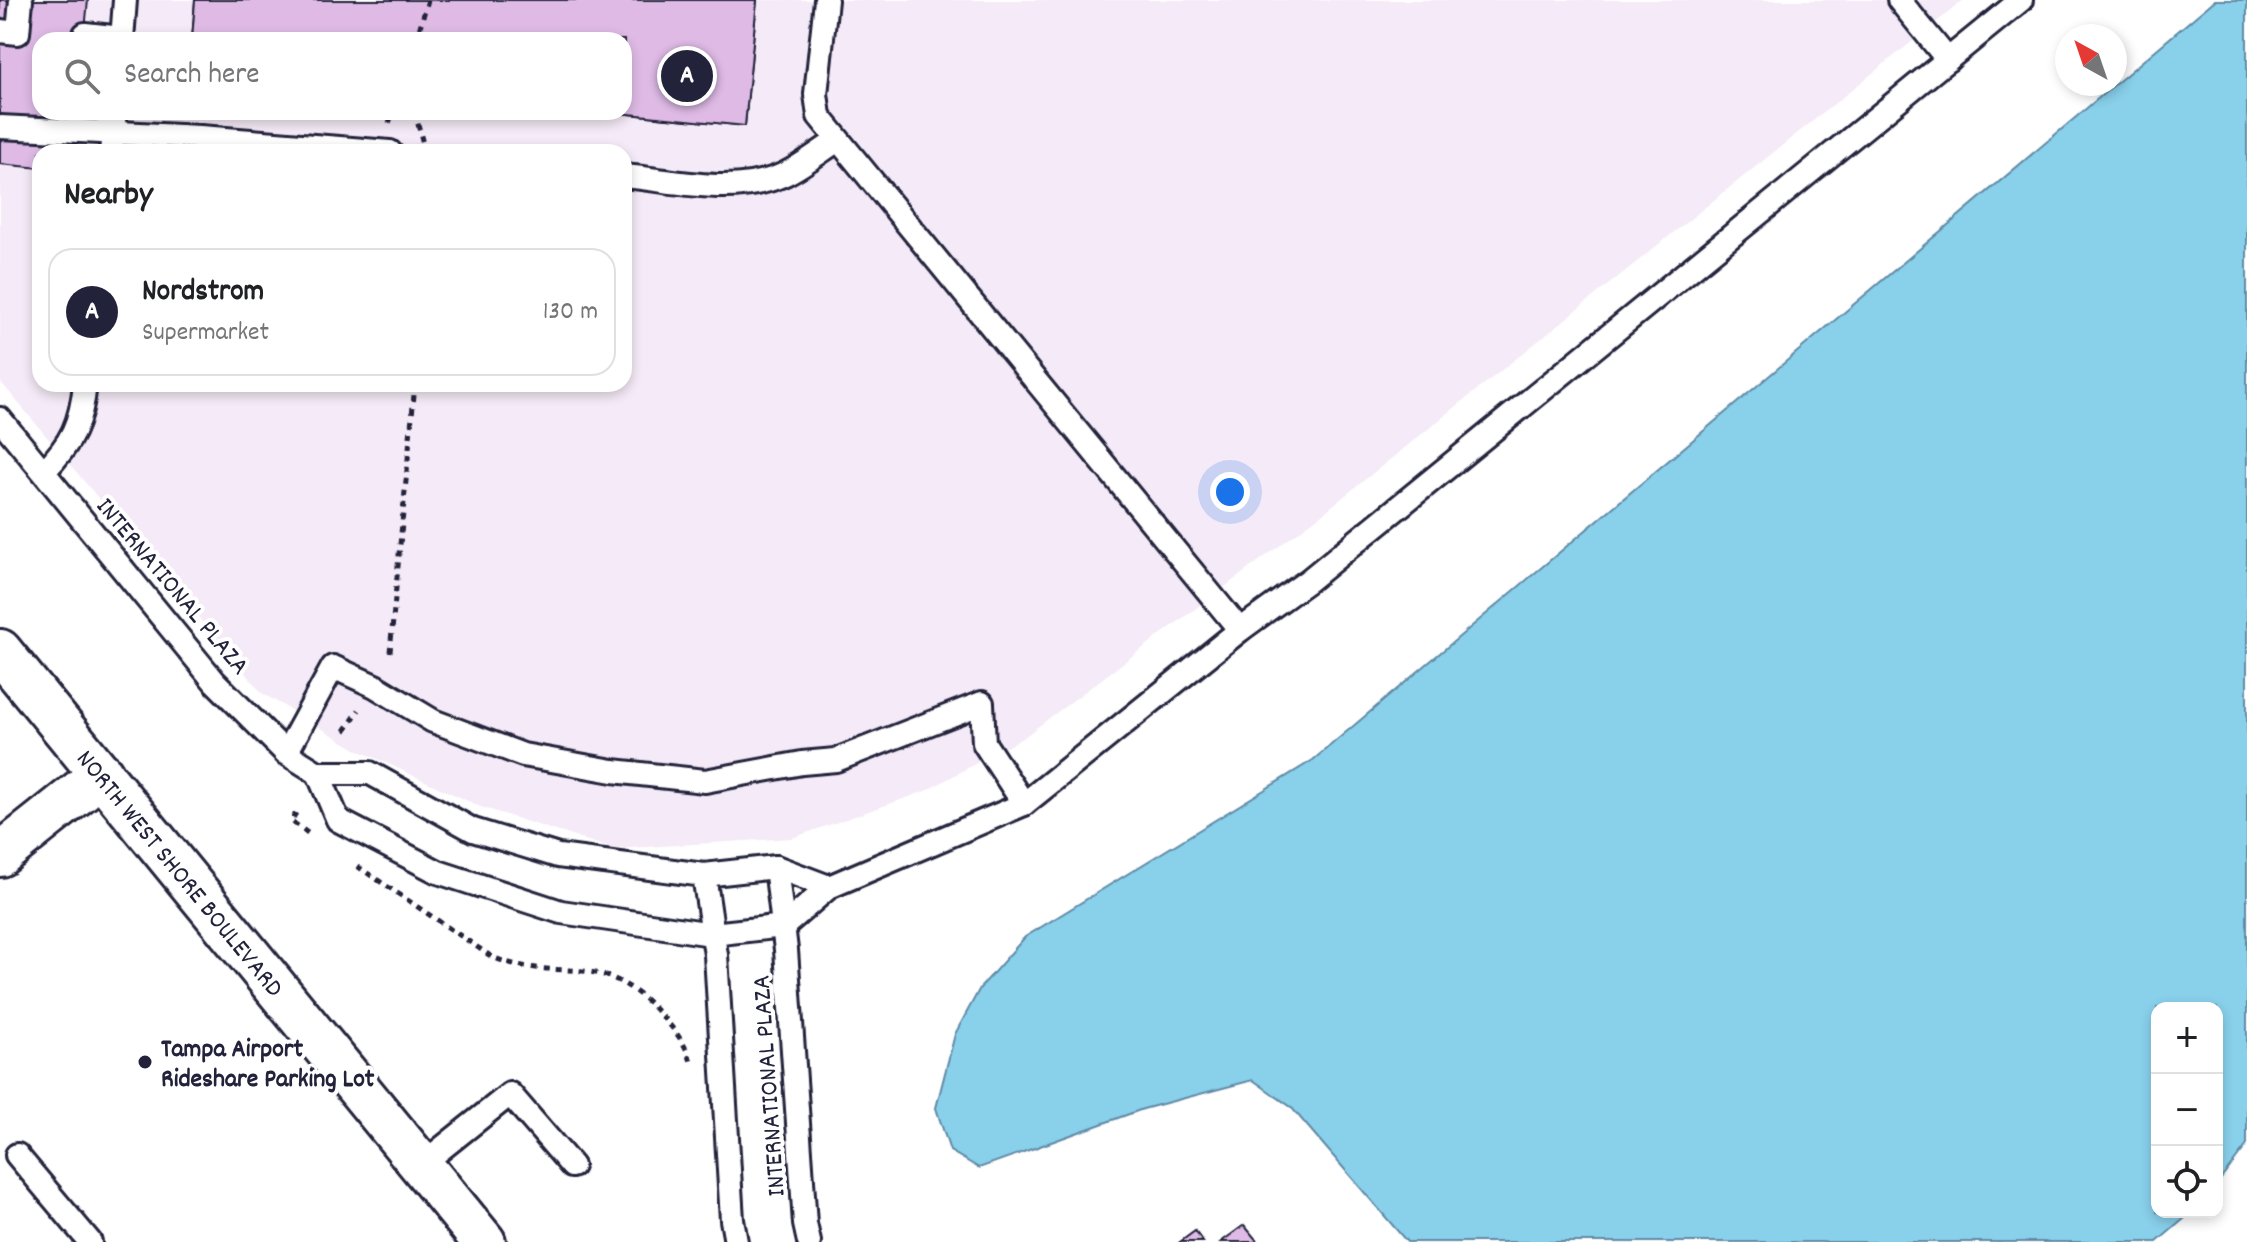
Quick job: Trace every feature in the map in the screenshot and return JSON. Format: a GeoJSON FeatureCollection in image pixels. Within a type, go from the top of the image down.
{"type":"FeatureCollection","features":[{"type":"Feature","properties":{"kind":"street","name":"NORTH WEST SHORE BOULEVARD"},"geometry":{"type":"LineString","coordinates":[[0,651],[484,1242]]}},
{"type":"Feature","properties":{"kind":"street"},"geometry":{"type":"LineString","coordinates":[[0,855],[102,774]]}},
{"type":"Feature","properties":{"kind":"lane"},"geometry":{"type":"LineString","coordinates":[[9,32],[21,0]]}},
{"type":"Feature","properties":{"kind":"lane"},"geometry":{"type":"LineString","coordinates":[[123,32],[125,0]]}},
{"type":"Feature","properties":{"kind":"lane"},"geometry":{"type":"LineString","coordinates":[[826,0],[816,94],[819,116],[1240,630]]}},
{"type":"Feature","properties":{"kind":"lane"},"geometry":{"type":"LineString","coordinates":[[1899,0],[1948,60]]}},
{"type":"Feature","properties":{"kind":"lane"},"geometry":{"type":"LineString","coordinates":[[829,887],[776,867],[704,875],[558,856],[473,830],[370,773],[318,773],[338,820],[438,872],[561,912],[712,934],[784,926],[829,887],[1024,804],[1240,630],[1320,571],[2021,0]]}},
{"type":"Feature","properties":{"kind":"lane"},"geometry":{"type":"LineString","coordinates":[[0,127],[289,144]]}},
{"type":"Feature","properties":{"kind":"lane"},"geometry":{"type":"LineString","coordinates":[[632,177],[735,187],[757,184],[786,174],[838,140]]}},
{"type":"Feature","properties":{"kind":"lane"},"geometry":{"type":"LineString","coordinates":[[44,471],[66,449],[82,412],[84,392]]}},
{"type":"Feature","properties":{"kind":"lane","name":"INTERNATIONAL PLAZA"},"geometry":{"type":"LineString","coordinates":[[0,419],[215,682],[286,753],[318,773]]}},
{"type":"Feature","properties":{"kind":"lane"},"geometry":{"type":"LineString","coordinates":[[286,753],[333,667],[375,686],[433,721],[523,755],[613,771],[705,781],[802,763],[836,760],[982,703],[984,743],[1024,804]]}},
{"type":"Feature","properties":{"kind":"lane","name":"INTERNATIONAL PLAZA"},"geometry":{"type":"LineString","coordinates":[[776,867],[784,926],[805,1224],[809,1242]]}},
{"type":"Feature","properties":{"kind":"lane","name":"INTERNATIONAL PLAZA"},"geometry":{"type":"LineString","coordinates":[[704,875],[712,934],[736,1242]]}},
{"type":"Feature","properties":{"kind":"lane"},"geometry":{"type":"LineString","coordinates":[[421,1165],[510,1094],[572,1166]]}},
{"type":"Feature","properties":{"kind":"lane"},"geometry":{"type":"LineString","coordinates":[[17,1155],[90,1242]]}},
{"type":"Feature","properties":{"kind":"path"},"geometry":{"type":"LineString","coordinates":[[418,32],[428,0]]}},
{"type":"Feature","properties":{"kind":"path"},"geometry":{"type":"LineString","coordinates":[[417,120],[423,144]]}},
{"type":"Feature","properties":{"kind":"path"},"geometry":{"type":"LineString","coordinates":[[390,652],[414,392]]}},
{"type":"Feature","properties":{"kind":"path"},"geometry":{"type":"LineString","coordinates":[[296,813],[291,821],[316,838]]}},
{"type":"Feature","properties":{"kind":"path"},"geometry":{"type":"LineString","coordinates":[[354,864],[492,957],[516,967],[585,969],[624,982],[642,995],[675,1032],[693,1068]]}},
{"type":"Feature","properties":{"kind":"shaded area"},"geometry":{"type":"Polygon","coordinates":[[[0,0],[1964,0],[1322,514],[1024,737],[926,791],[792,838],[613,849],[481,807],[356,749],[262,693],[0,381],[0,0]]]}},
{"type":"Feature","properties":{"kind":"water"},"geometry":{"type":"Polygon","coordinates":[[[2215,0],[2247,0],[2247,1145],[2223,1176],[2223,1002],[2151,1002],[2151,1218],[2185,1218],[2157,1242],[1407,1242],[1291,1107],[1253,1080],[1143,1109],[979,1168],[950,1151],[936,1108],[955,1034],[980,988],[1025,937],[1313,760],[2101,96],[2127,96],[2127,74],[2215,0]]]}},
{"type":"Feature","properties":{"kind":"building"},"geometry":{"type":"Polygon","coordinates":[[[0,0],[88,0],[85,32],[32,32],[32,120],[75,120],[74,144],[32,144],[32,167],[0,164],[0,0]]]}},
{"type":"Feature","properties":{"kind":"building"},"geometry":{"type":"Polygon","coordinates":[[[195,0],[757,0],[745,126],[632,114],[632,32],[193,32],[195,0]]]}},
{"type":"Feature","properties":{"kind":"building"},"geometry":{"type":"Polygon","coordinates":[[[195,0],[757,0],[745,126],[632,114],[632,32],[193,32],[195,0]]]}},
{"type":"Feature","properties":{"kind":"building"},"geometry":{"type":"Polygon","coordinates":[[[1244,1225],[1258,1242],[1221,1242],[1244,1225]]]}},
{"type":"Feature","properties":{"kind":"building"},"geometry":{"type":"Polygon","coordinates":[[[1195,1231],[1203,1242],[1180,1242],[1195,1231]]]}},
{"type":"Feature","properties":{"kind":"place","name":"Nordstrom"},"geometry":{"type":"Point","coordinates":[687,76]}},
{"type":"Feature","properties":{"kind":"place","name":"Tampa Airport Rideshare Parking Lot"},"geometry":{"type":"Point","coordinates":[145,1062]}}]}
